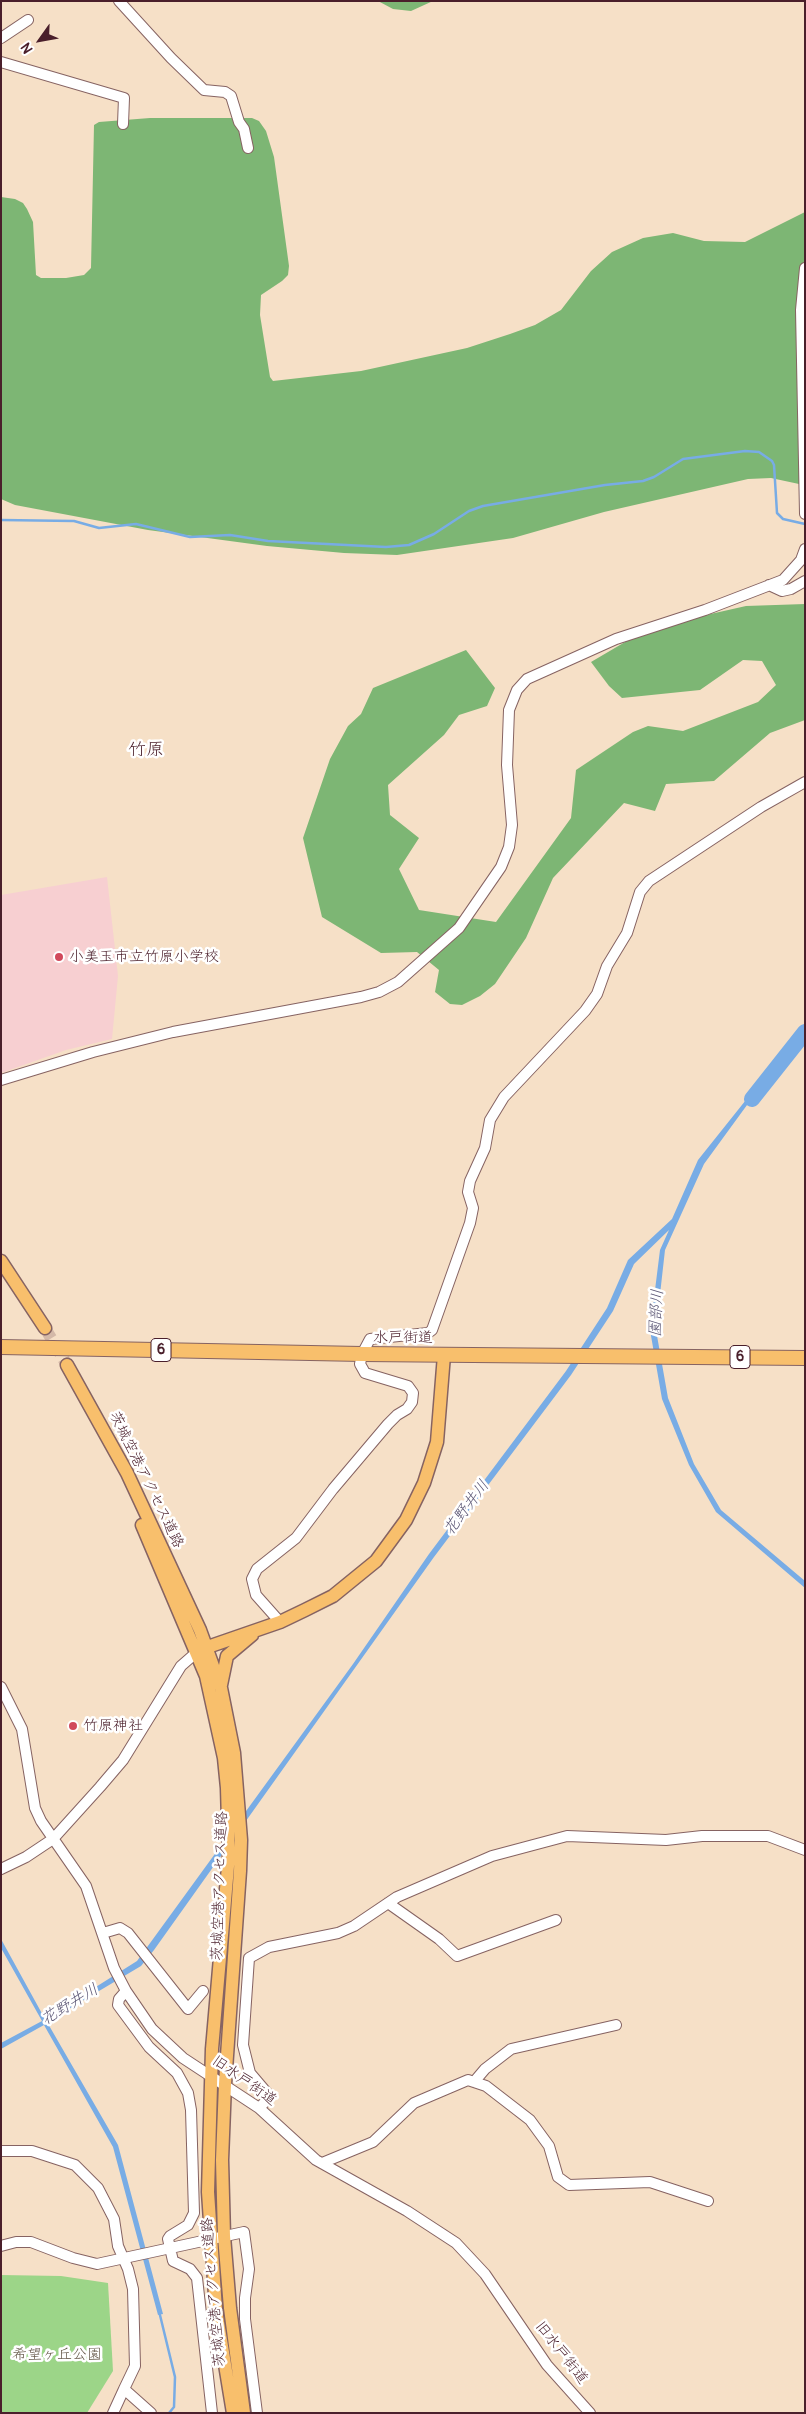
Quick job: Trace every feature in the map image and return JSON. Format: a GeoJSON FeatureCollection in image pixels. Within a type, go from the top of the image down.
{"type":"FeatureCollection","features":[{"type":"Feature","properties":{"kind":"highway","name":"水戸街道"},"geometry":{"type":"LineString","coordinates":[[1,1347],[362,1354],[805,1358]]}},
{"type":"Feature","properties":{"kind":"main road"},"geometry":{"type":"LineString","coordinates":[[1,1260],[42,1329],[1,1271]]}},
{"type":"Feature","properties":{"kind":"main road"},"geometry":{"type":"LineString","coordinates":[[201,1649],[280,1622],[333,1596],[376,1561],[406,1520],[424,1483],[437,1442],[444,1355]]}},
{"type":"Feature","properties":{"kind":"main road","name":"茨城空港アクセス道路"},"geometry":{"type":"LineString","coordinates":[[64,1366],[127,1473],[201,1649],[221,1688],[234,1753],[241,1840],[236,1946],[225,2084],[222,2160],[224,2236],[230,2308],[244,2413]]}},
{"type":"Feature","properties":{"kind":"main road"},"geometry":{"type":"LineString","coordinates":[[221,1688],[222,1674],[228,1656],[239,1644],[262,1629]]}},
{"type":"Feature","properties":{"kind":"main road","name":"茨城空港アクセス道路"},"geometry":{"type":"LineString","coordinates":[[201,1649],[224,1758],[229,1810],[229,1855],[210,2076],[208,2142],[209,2239],[216,2310],[232,2413]]}},
{"type":"Feature","properties":{"kind":"street"},"geometry":{"type":"LineString","coordinates":[[119,1],[171,58],[204,90],[225,92],[231,96],[239,122],[244,129],[248,148]]}},
{"type":"Feature","properties":{"kind":"street"},"geometry":{"type":"LineString","coordinates":[[1,38],[28,20]]}},
{"type":"Feature","properties":{"kind":"street"},"geometry":{"type":"LineString","coordinates":[[1,62],[124,98],[122,124]]}},
{"type":"Feature","properties":{"kind":"street"},"geometry":{"type":"LineString","coordinates":[[805,268],[801,310],[805,514]]}},
{"type":"Feature","properties":{"kind":"street"},"geometry":{"type":"LineString","coordinates":[[1,1080],[93,1052],[173,1032],[361,997],[379,992],[398,982],[459,928],[501,868],[509,848],[512,824],[507,765],[509,710],[517,690],[527,679],[616,640],[705,610],[784,580],[794,569],[805,549]]}},
{"type":"Feature","properties":{"kind":"street"},"geometry":{"type":"LineString","coordinates":[[769,585],[782,591],[791,589],[805,581]]}},
{"type":"Feature","properties":{"kind":"street"},"geometry":{"type":"LineString","coordinates":[[280,1622],[264,1606],[252,1587],[252,1579],[257,1569],[296,1538],[388,1424],[397,1414],[407,1409],[412,1402],[413,1392],[408,1386],[365,1373],[360,1364],[362,1354],[370,1339],[428,1333],[432,1330],[470,1223],[473,1208],[468,1192],[470,1182],[485,1148],[490,1120],[504,1097],[586,1011],[597,994],[607,966],[627,933],[640,892],[650,882],[761,807],[805,782]]}},
{"type":"Feature","properties":{"kind":"street"},"geometry":{"type":"LineString","coordinates":[[1,1869],[26,1858],[53,1839],[124,1760],[181,1666],[201,1649]]}},
{"type":"Feature","properties":{"kind":"street","name":"旧水戸街道"},"geometry":{"type":"LineString","coordinates":[[1,1687],[22,1729],[35,1808],[53,1839],[86,1886],[114,1968],[152,2030],[183,2058],[259,2108],[301,2148],[322,2163],[407,2211],[456,2243],[485,2274],[547,2365],[590,2413]]}},
{"type":"Feature","properties":{"kind":"street"},"geometry":{"type":"LineString","coordinates":[[259,2108],[266,2101],[267,2093],[250,2073],[242,2046],[249,1958],[269,1946],[338,1933],[354,1926],[397,1897],[492,1856],[567,1836],[666,1840],[702,1836],[768,1836],[805,1850]]}},
{"type":"Feature","properties":{"kind":"street"},"geometry":{"type":"LineString","coordinates":[[388,1903],[439,1939],[456,1956],[556,1920]]}},
{"type":"Feature","properties":{"kind":"street"},"geometry":{"type":"LineString","coordinates":[[103,1933],[120,1928],[128,1933],[188,2009],[203,1991]]}},
{"type":"Feature","properties":{"kind":"street"},"geometry":{"type":"LineString","coordinates":[[124,1987],[118,2004],[149,2046],[184,2083],[191,2110],[194,2213],[184,2230],[170,2236],[169,2247],[173,2261],[190,2269],[197,2278],[212,2413]]}},
{"type":"Feature","properties":{"kind":"street"},"geometry":{"type":"LineString","coordinates":[[474,2082],[485,2069],[511,2049],[616,2025]]}},
{"type":"Feature","properties":{"kind":"street"},"geometry":{"type":"LineString","coordinates":[[322,2163],[373,2142],[414,2103],[468,2080],[486,2086],[530,2120],[549,2146],[558,2177],[569,2184],[650,2182],[708,2200]]}},
{"type":"Feature","properties":{"kind":"street"},"geometry":{"type":"LineString","coordinates":[[1,2151],[32,2151],[75,2165],[98,2188],[114,2219],[123,2258],[133,2289],[135,2366],[113,2413]]}},
{"type":"Feature","properties":{"kind":"street"},"geometry":{"type":"LineString","coordinates":[[1,2246],[16,2242],[31,2242],[73,2258],[97,2264],[244,2232],[249,2269],[245,2298],[245,2319],[257,2413]]}},
{"type":"Feature","properties":{"kind":"street"},"geometry":{"type":"LineString","coordinates":[[124,2389],[151,2413]]}},
{"type":"Feature","properties":{"kind":"shaded area","name":"小美玉市立竹原小学校"},"geometry":{"type":"Polygon","coordinates":[[[107,877],[118,976],[112,1039],[66,1050],[1,1073],[1,895],[107,877]]]}},
{"type":"Feature","properties":{"kind":"green space"},"geometry":{"type":"Polygon","coordinates":[[[378,1],[433,1],[411,11],[393,9],[378,1]]]}},
{"type":"Feature","properties":{"kind":"green space"},"geometry":{"type":"Polygon","coordinates":[[[150,118],[252,118],[259,121],[266,131],[274,157],[289,266],[288,275],[261,295],[260,315],[270,377],[273,381],[361,371],[467,348],[535,325],[561,310],[591,271],[612,252],[643,238],[673,233],[704,241],[745,242],[805,212],[805,483],[799,484],[771,478],[748,479],[604,512],[513,538],[397,555],[344,553],[267,546],[148,530],[15,505],[1,499],[1,197],[15,199],[23,203],[33,222],[36,275],[41,278],[66,278],[84,275],[91,268],[94,125],[99,122],[150,118]]]}},
{"type":"Feature","properties":{"kind":"green space"},"geometry":{"type":"Polygon","coordinates":[[[805,604],[805,720],[770,733],[714,781],[666,784],[655,811],[624,803],[553,878],[526,938],[495,984],[480,996],[462,1005],[450,1004],[435,992],[439,970],[417,952],[381,953],[322,917],[303,838],[330,759],[348,726],[361,714],[373,688],[466,650],[495,688],[487,706],[459,715],[444,735],[388,785],[390,815],[419,838],[399,869],[419,910],[496,922],[571,818],[576,770],[633,732],[648,726],[683,731],[758,702],[776,685],[762,661],[743,660],[700,690],[622,698],[609,686],[591,662],[637,635],[675,622],[746,606],[805,604]]]}},
{"type":"Feature","properties":{"kind":"green space","name":"希望ヶ丘公園"},"geometry":{"type":"Polygon","coordinates":[[[1,2275],[61,2276],[108,2283],[113,2371],[87,2413],[1,2413],[1,2275]]]}},
{"type":"Feature","properties":{"kind":"water","name":"花野井川"},"geometry":{"type":"Polygon","coordinates":[[[801,1031],[704,1164],[665,1250],[656,1330],[668,1398],[694,1464],[721,1510],[805,1581],[805,1588],[716,1512],[689,1465],[662,1399],[650,1330],[660,1250],[669,1230],[634,1264],[613,1311],[571,1375],[434,1557],[154,1950],[141,1966],[47,2022],[118,2145],[163,2314],[158,2315],[113,2147],[44,2025],[1,2049],[1,2043],[42,2021],[1,1948],[1,1939],[45,2019],[137,1961],[353,1664],[429,1554],[566,1371],[607,1308],[628,1260],[672,1219],[698,1160],[801,1031]]]}},
{"type":"Feature","properties":{"kind":"waterway"},"geometry":{"type":"LineString","coordinates":[[1,520],[74,521],[99,528],[136,524],[190,537],[230,535],[268,541],[386,547],[409,545],[434,534],[469,511],[483,506],[605,485],[643,481],[654,477],[683,459],[745,451],[759,452],[772,461],[774,465],[777,513],[783,519],[805,524]]}},
{"type":"Feature","properties":{"kind":"waterway","name":"園部川"},"geometry":{"type":"LineString","coordinates":[[752,1099],[805,1032]]}},
{"type":"Feature","properties":{"kind":"waterway"},"geometry":{"type":"LineString","coordinates":[[159,2311],[175,2377],[174,2407],[169,2413]]}},
{"type":"Feature","properties":{"kind":"tunnel"},"geometry":{"type":"LineString","coordinates":[[45,1328],[67,1365]]}},
{"type":"Feature","properties":{"kind":"place","name":"小美玉市立竹原小学校"},"geometry":{"type":"Point","coordinates":[59,957]}},
{"type":"Feature","properties":{"kind":"place","name":"竹原神社"},"geometry":{"type":"Point","coordinates":[73,1726]}},
{"type":"Feature","properties":{"kind":"district","name":"竹原"},"geometry":{"type":"Point","coordinates":[146,750]}}]}
